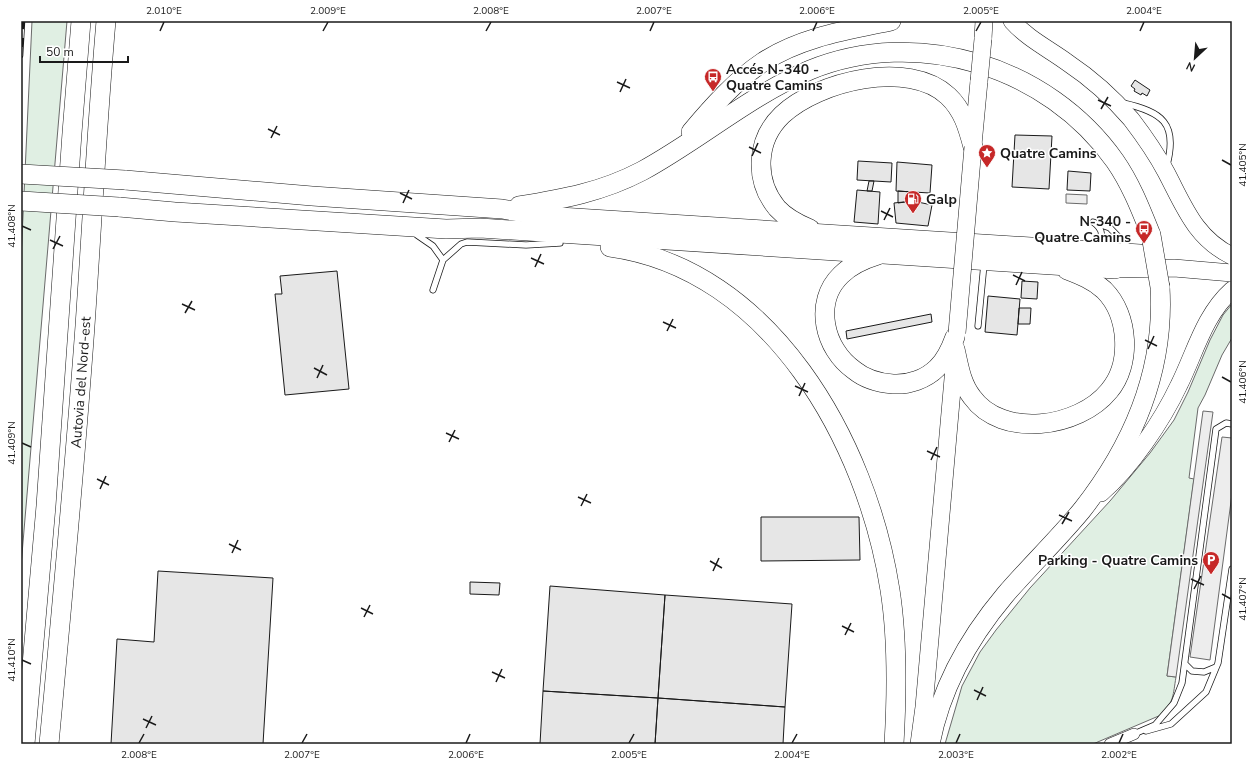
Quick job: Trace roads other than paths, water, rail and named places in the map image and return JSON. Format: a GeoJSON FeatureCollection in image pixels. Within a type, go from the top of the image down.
{"type":"FeatureCollection","features":[{"type":"Feature","properties":{"kind":"highway","name":"Autovia del Nord-est"},"geometry":{"type":"LineString","coordinates":[[25,744],[46,506],[81,21]]}},
{"type":"Feature","properties":{"kind":"highway","name":"Autovia del Nord-est"},"geometry":{"type":"LineString","coordinates":[[49,744],[85,327],[96,134],[106,21]]}},
{"type":"Feature","properties":{"kind":"highway"},"geometry":{"type":"LineString","coordinates":[[674,152],[741,79],[764,62],[786,50],[813,39],[891,21]]}},
{"type":"Feature","properties":{"kind":"highway"},"geometry":{"type":"LineString","coordinates":[[502,209],[565,199],[595,191],[640,171],[674,152],[766,91],[811,70],[828,64],[882,53],[907,52],[955,57],[987,66],[1024,81],[1045,93],[1065,108],[1100,142],[1115,161],[1128,182],[1139,204],[1151,235],[1160,287],[1161,325],[1158,348],[1148,392],[1130,434],[1099,486],[1081,510],[1005,596],[978,630],[965,650],[946,689],[930,744]]}},
{"type":"Feature","properties":{"kind":"highway"},"geometry":{"type":"LineString","coordinates":[[819,233],[788,218],[778,208],[769,195],[761,170],[763,146],[775,124],[782,115],[803,100],[847,83],[875,78],[895,77],[918,80],[939,89],[957,106],[969,130],[973,147]]}},
{"type":"Feature","properties":{"kind":"highway"},"geometry":{"type":"LineString","coordinates":[[21,174],[125,180],[312,196],[502,209],[544,216],[1140,254]]}},
{"type":"Feature","properties":{"kind":"highway"},"geometry":{"type":"LineString","coordinates":[[21,201],[446,229],[480,228],[1115,268]]}},
{"type":"Feature","properties":{"kind":"highway"},"geometry":{"type":"LineString","coordinates":[[446,229],[479,237],[605,246],[639,252],[660,258],[691,272],[721,290],[744,307],[780,344],[796,363],[817,393],[843,441],[863,486],[880,540],[890,589],[894,623],[896,657],[894,744]]}},
{"type":"Feature","properties":{"kind":"highway"},"geometry":{"type":"LineString","coordinates":[[883,254],[867,258],[850,267],[834,283],[829,294],[825,305],[826,326],[834,349],[840,357],[853,370],[874,381],[899,385],[922,379],[938,368],[956,341]]}},
{"type":"Feature","properties":{"kind":"highway"},"geometry":{"type":"LineString","coordinates":[[956,341],[960,372],[967,390],[972,398],[981,407],[1001,419],[1013,423],[1043,423],[1081,412],[1101,399],[1110,391],[1121,369],[1124,357],[1121,320],[1112,299],[1092,281],[1079,274],[1052,264]]}},
{"type":"Feature","properties":{"kind":"main road"},"geometry":{"type":"LineString","coordinates":[[919,744],[924,707],[984,21]]}},
{"type":"Feature","properties":{"kind":"main road"},"geometry":{"type":"LineString","coordinates":[[1012,21],[1022,31],[1100,86],[1116,102],[1140,130],[1166,171],[1196,227],[1205,238],[1232,256]]}},
{"type":"Feature","properties":{"kind":"main road"},"geometry":{"type":"LineString","coordinates":[[1140,254],[1232,263]]}},
{"type":"Feature","properties":{"kind":"main road"},"geometry":{"type":"LineString","coordinates":[[1115,268],[1174,268],[1232,273]]}},
{"type":"Feature","properties":{"kind":"main road"},"geometry":{"type":"LineString","coordinates":[[1081,510],[1103,492],[1157,426],[1180,386],[1207,324],[1221,301],[1232,290]]}},
{"type":"Feature","properties":{"kind":"main road"},"geometry":{"type":"LineString","coordinates":[[924,707],[924,744]]}},
{"type":"Feature","properties":{"kind":"street"},"geometry":{"type":"LineString","coordinates":[[885,744],[896,707]]}},
{"type":"Feature","properties":{"kind":"street"},"geometry":{"type":"LineString","coordinates":[[1110,744],[1134,734]]}},
{"type":"Feature","properties":{"kind":"lane"},"geometry":{"type":"LineString","coordinates":[[1116,102],[1136,106],[1160,118],[1166,124],[1169,129],[1171,150],[1166,171]]}},
{"type":"Feature","properties":{"kind":"lane"},"geometry":{"type":"LineString","coordinates":[[1090,251],[1098,242],[1101,234],[1099,227],[1093,222],[1110,228],[1127,246],[1140,254]]}},
{"type":"Feature","properties":{"kind":"lane"},"geometry":{"type":"LineString","coordinates":[[392,225],[420,236],[433,246],[443,260]]}},
{"type":"Feature","properties":{"kind":"lane"},"geometry":{"type":"LineString","coordinates":[[433,290],[443,260],[461,244],[467,242],[526,245],[560,243]]}},
{"type":"Feature","properties":{"kind":"lane"},"geometry":{"type":"LineString","coordinates":[[978,326],[984,260]]}},
{"type":"Feature","properties":{"kind":"lane"},"geometry":{"type":"LineString","coordinates":[[1134,734],[1154,725],[1174,703],[1182,683],[1216,429],[1226,423],[1232,424]]}},
{"type":"Feature","properties":{"kind":"lane"},"geometry":{"type":"LineString","coordinates":[[1134,734],[1158,729],[1170,724],[1206,692],[1220,654],[1232,569]]}},
{"type":"Feature","properties":{"kind":"lane"},"geometry":{"type":"LineString","coordinates":[[1185,664],[1192,671],[1204,672],[1216,667]]}},
{"type":"Feature","properties":{"kind":"railway"},"geometry":{"type":"LineString","coordinates":[[21,56],[23,21]]}},
{"type":"Feature","properties":{"kind":"place","name":"Accés N-340 - Quatre Camins"},"geometry":{"type":"Point","coordinates":[713,92]}},
{"type":"Feature","properties":{"kind":"place","name":"Quatre Camins"},"geometry":{"type":"Point","coordinates":[987,168]}},
{"type":"Feature","properties":{"kind":"place","name":"Galp"},"geometry":{"type":"Point","coordinates":[913,214]}},
{"type":"Feature","properties":{"kind":"place","name":"N-340 - Quatre Camins"},"geometry":{"type":"Point","coordinates":[1144,244]}},
{"type":"Feature","properties":{"kind":"place","name":"Parking - Quatre Camins"},"geometry":{"type":"Point","coordinates":[1211,575]}}]}
